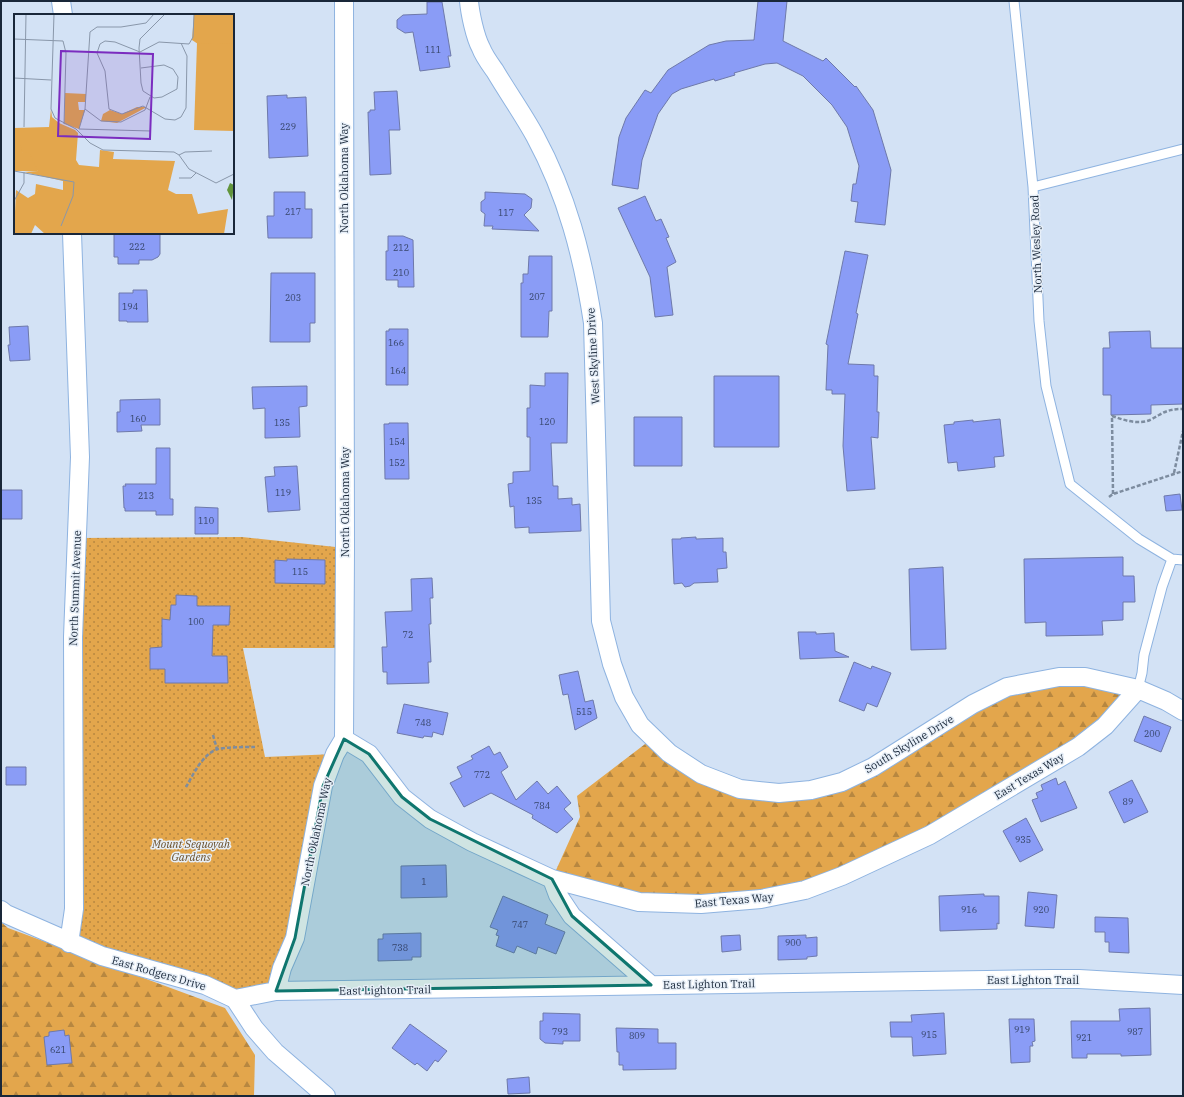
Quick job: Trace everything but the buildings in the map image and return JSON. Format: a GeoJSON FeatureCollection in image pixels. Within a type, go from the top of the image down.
{"type":"FeatureCollection","features":[{"type":"Feature","properties":{"kind":"street"},"geometry":{"type":"LineString","coordinates":[[60,1],[63,14]]}},
{"type":"Feature","properties":{"kind":"street","name":"North Oklahoma Way"},"geometry":{"type":"LineString","coordinates":[[276,992],[282,968],[295,938],[323,786],[335,754],[344,739],[344,1]]}},
{"type":"Feature","properties":{"kind":"street","name":"West Skyline Drive"},"geometry":{"type":"LineString","coordinates":[[469,1],[470,11],[480,48],[534,135],[565,204],[577,242],[588,288],[594,323],[601,621],[612,664]]}},
{"type":"Feature","properties":{"kind":"street","name":"North Summit Avenue"},"geometry":{"type":"LineString","coordinates":[[69,943],[74,909],[73,637],[80,457],[72,234]]}},
{"type":"Feature","properties":{"kind":"street","name":"South Skyline Drive"},"geometry":{"type":"LineString","coordinates":[[612,664],[624,697],[640,725],[669,753],[701,774],[740,789],[779,793],[811,790],[842,782],[873,767],[973,704],[1007,687],[1059,677],[1085,677],[1138,689],[1166,701],[1183,711]]}},
{"type":"Feature","properties":{"kind":"street","name":"East Texas Way"},"geometry":{"type":"LineString","coordinates":[[344,739],[369,754],[402,797],[430,819],[472,842],[552,879],[639,902],[701,904],[761,899],[806,890],[842,876],[930,835],[1078,748],[1105,726],[1138,689]]}},
{"type":"Feature","properties":{"kind":"street"},"geometry":{"type":"LineString","coordinates":[[552,879],[558,895],[572,916],[651,985]]}},
{"type":"Feature","properties":{"kind":"street","name":"East Rodgers Drive"},"geometry":{"type":"LineString","coordinates":[[1,910],[6,914],[69,943],[102,956],[205,985],[235,1000],[254,1028],[275,1052],[326,1096]]}},
{"type":"Feature","properties":{"kind":"street","name":"East Lighton Trail"},"geometry":{"type":"LineString","coordinates":[[235,1000],[276,992],[651,985],[1051,979],[1079,979],[1183,985]]}},
{"type":"Feature","properties":{"kind":"lane","name":"North Wesley Road"},"geometry":{"type":"LineString","coordinates":[[1014,1],[1033,187],[1039,321],[1046,386],[1070,484],[1098,507]]}},
{"type":"Feature","properties":{"kind":"lane"},"geometry":{"type":"LineString","coordinates":[[1033,187],[1183,149]]}},
{"type":"Feature","properties":{"kind":"lane"},"geometry":{"type":"LineString","coordinates":[[1098,507],[1139,539],[1172,559],[1183,560]]}},
{"type":"Feature","properties":{"kind":"lane"},"geometry":{"type":"LineString","coordinates":[[1138,689],[1144,655],[1162,587],[1172,559]]}},
{"type":"Feature","properties":{"kind":"path"},"geometry":{"type":"LineString","coordinates":[[1113,494],[1112,416],[1126,421],[1148,421],[1166,411],[1183,409]]}},
{"type":"Feature","properties":{"kind":"path"},"geometry":{"type":"LineString","coordinates":[[1174,474],[1183,431]]}},
{"type":"Feature","properties":{"kind":"path"},"geometry":{"type":"LineString","coordinates":[[1098,507],[1113,494],[1183,471]]}},
{"type":"Feature","properties":{"kind":"path"},"geometry":{"type":"LineString","coordinates":[[213,735],[217,749]]}},
{"type":"Feature","properties":{"kind":"path"},"geometry":{"type":"LineString","coordinates":[[186,787],[200,764],[210,753],[217,749],[255,747]]}},
{"type":"Feature","properties":{"kind":"highlighted area"},"geometry":{"type":"Polygon","coordinates":[[[344,739],[369,754],[402,797],[430,819],[552,879],[572,916],[651,985],[276,991],[295,938],[323,786],[344,739]]]}},
{"type":"Feature","properties":{"kind":"green space","name":"Mount Sequoyah Gardens"},"geometry":{"type":"Polygon","coordinates":[[[242,537],[345,548],[344,648],[243,648],[265,757],[335,754],[276,991],[235,999],[69,943],[77,538],[242,537]]]}},
{"type":"Feature","properties":{"kind":"green space"},"geometry":{"type":"Polygon","coordinates":[[[1059,677],[1138,689],[1101,729],[842,876],[701,904],[552,879],[580,817],[577,796],[653,738],[701,774],[811,790],[973,704],[1059,677]]]}},
{"type":"Feature","properties":{"kind":"green space"},"geometry":{"type":"Polygon","coordinates":[[[1,922],[8,928],[225,1008],[255,1055],[254,1096],[1,1096],[1,922]]]}}]}
